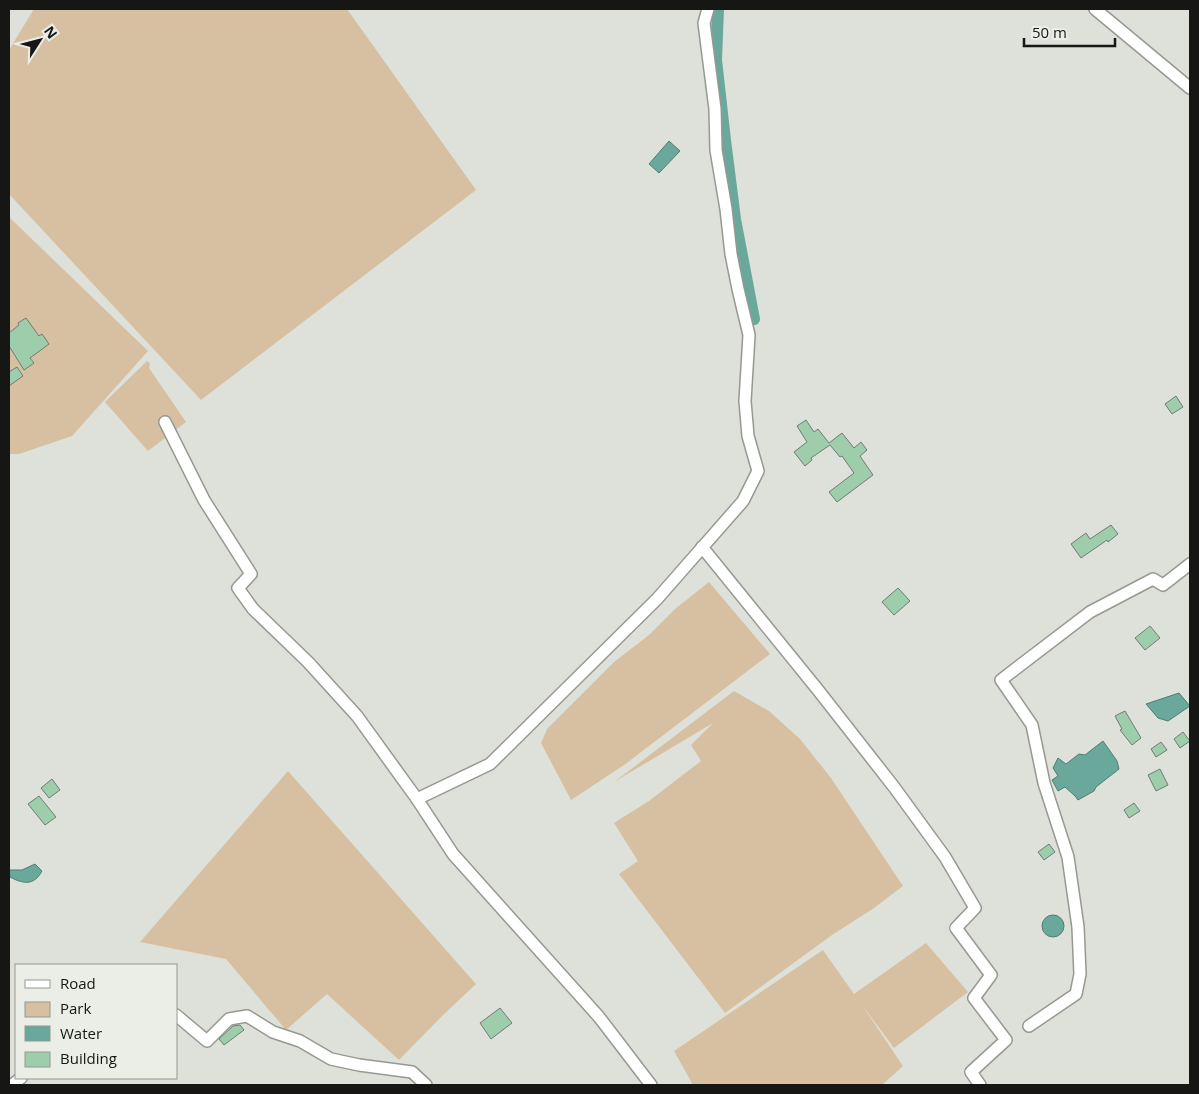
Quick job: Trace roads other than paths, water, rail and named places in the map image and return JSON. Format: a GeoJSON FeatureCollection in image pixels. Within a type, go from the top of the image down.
{"type":"FeatureCollection","features":[{"type":"Feature","properties":{"kind":"street"},"geometry":{"type":"LineString","coordinates":[[417,799],[490,764],[657,600],[743,501],[758,471],[748,436],[745,401],[749,335],[731,254],[716,150],[714,109],[704,22],[708,9]]}},
{"type":"Feature","properties":{"kind":"street"},"geometry":{"type":"LineString","coordinates":[[1095,9],[1190,88]]}},
{"type":"Feature","properties":{"kind":"street"},"geometry":{"type":"LineString","coordinates":[[165,422],[204,500],[251,574],[238,588],[253,609],[308,662],[357,716],[417,799],[453,854],[599,1016],[652,1085]]}},
{"type":"Feature","properties":{"kind":"street"},"geometry":{"type":"LineString","coordinates":[[702,547],[894,787],[945,857],[975,908],[956,928],[992,975],[974,998],[1006,1040],[971,1072],[980,1085]]}},
{"type":"Feature","properties":{"kind":"street"},"geometry":{"type":"LineString","coordinates":[[1029,1026],[1076,994],[1080,974],[1078,927],[1068,857],[1044,783],[1032,725],[1001,680],[1090,612],[1153,579],[1163,585],[1190,564]]}},
{"type":"Feature","properties":{"kind":"street"},"geometry":{"type":"LineString","coordinates":[[178,1017],[207,1041],[229,1019],[248,1016],[272,1032],[300,1042],[331,1059],[412,1072],[426,1085]]}},
{"type":"Feature","properties":{"kind":"water"},"geometry":{"type":"Polygon","coordinates":[[[669,141],[680,151],[659,173],[649,164],[669,141]]]}},
{"type":"Feature","properties":{"kind":"water"},"geometry":{"type":"Polygon","coordinates":[[[1179,693],[1190,706],[1168,721],[1158,718],[1146,704],[1179,693]]]}},
{"type":"Feature","properties":{"kind":"water"},"geometry":{"type":"Polygon","coordinates":[[[1103,741],[1117,761],[1119,769],[1096,787],[1094,791],[1078,800],[1065,787],[1058,791],[1052,780],[1058,776],[1053,768],[1058,758],[1066,764],[1079,754],[1085,755],[1103,741]]]}},
{"type":"Feature","properties":{"kind":"water"},"geometry":{"type":"Polygon","coordinates":[[[35,864],[42,871],[32,881],[24,882],[10,877],[9,870],[22,870],[35,864]]]}},
{"type":"Feature","properties":{"kind":"water"},"geometry":{"type":"Polygon","coordinates":[[[1053,915],[1061,918],[1064,926],[1061,934],[1053,937],[1045,934],[1042,926],[1045,918],[1053,915]]]}},
{"type":"Feature","properties":{"kind":"waterway"},"geometry":{"type":"LineString","coordinates":[[718,9],[716,60],[725,140],[735,219],[754,319]]}}]}
